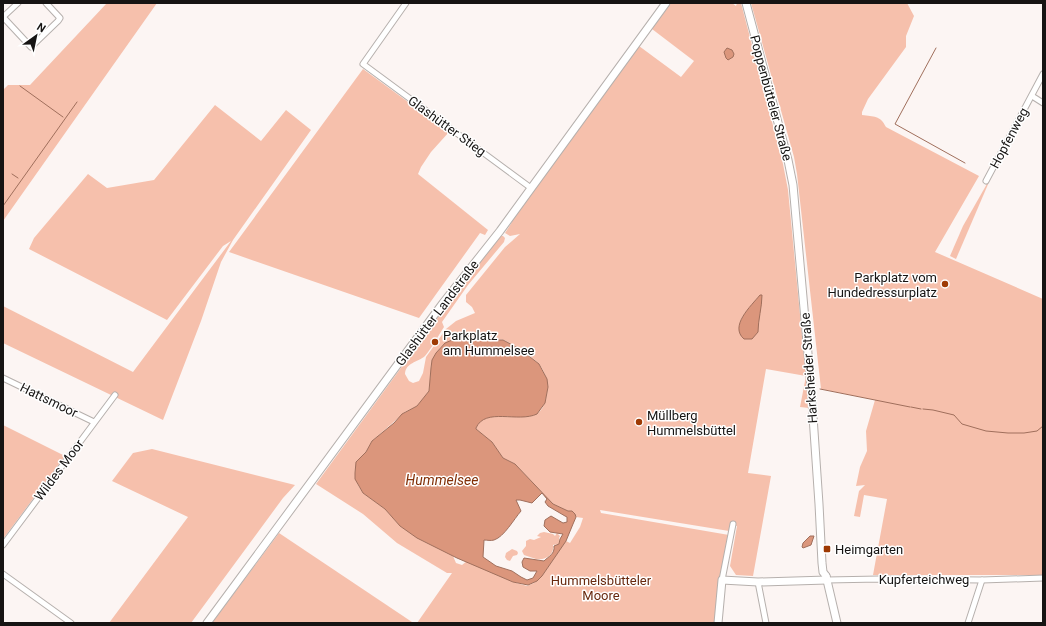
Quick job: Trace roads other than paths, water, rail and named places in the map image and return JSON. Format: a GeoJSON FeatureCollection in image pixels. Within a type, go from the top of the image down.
{"type":"FeatureCollection","features":[{"type":"Feature","properties":{"kind":"street"},"geometry":{"type":"LineString","coordinates":[[18,3],[3,17],[31,47],[60,18],[46,3]]}},
{"type":"Feature","properties":{"kind":"street","name":"Glashütter Stieg"},"geometry":{"type":"LineString","coordinates":[[406,3],[363,64],[531,188]]}},
{"type":"Feature","properties":{"kind":"street","name":"Glashütter Landstraße"},"geometry":{"type":"LineString","coordinates":[[207,623],[434,315],[531,188],[666,3]]}},
{"type":"Feature","properties":{"kind":"street","name":"Poppenbütteler Straße"},"geometry":{"type":"LineString","coordinates":[[746,3],[789,166],[794,194]]}},
{"type":"Feature","properties":{"kind":"street","name":"Hopfenweg"},"geometry":{"type":"LineString","coordinates":[[986,181],[1043,74]]}},
{"type":"Feature","properties":{"kind":"street","name":"Hopfenweg"},"geometry":{"type":"LineString","coordinates":[[1032,96],[1043,103]]}},
{"type":"Feature","properties":{"kind":"street","name":"Harksheider Straße"},"geometry":{"type":"LineString","coordinates":[[794,194],[812,387],[822,543],[827,578],[837,623]]}},
{"type":"Feature","properties":{"kind":"street","name":"Hattsmoor"},"geometry":{"type":"LineString","coordinates":[[3,378],[94,422]]}},
{"type":"Feature","properties":{"kind":"street","name":"Wildes Moor"},"geometry":{"type":"LineString","coordinates":[[3,545],[115,395]]}},
{"type":"Feature","properties":{"kind":"street"},"geometry":{"type":"LineString","coordinates":[[718,623],[722,580],[733,524]]}},
{"type":"Feature","properties":{"kind":"street"},"geometry":{"type":"LineString","coordinates":[[3,574],[71,623]]}},
{"type":"Feature","properties":{"kind":"street","name":"Kupferteichweg"},"geometry":{"type":"LineString","coordinates":[[722,580],[758,582],[827,578],[982,580],[1043,578]]}},
{"type":"Feature","properties":{"kind":"street"},"geometry":{"type":"LineString","coordinates":[[968,623],[982,580]]}},
{"type":"Feature","properties":{"kind":"street"},"geometry":{"type":"LineString","coordinates":[[758,582],[766,623]]}},
{"type":"Feature","properties":{"kind":"water"},"geometry":{"type":"Polygon","coordinates":[[[727,48],[732,50],[734,54],[733,57],[728,60],[724,52],[727,48]]]}},
{"type":"Feature","properties":{"kind":"water"},"geometry":{"type":"Polygon","coordinates":[[[760,295],[762,295],[762,300],[758,332],[752,339],[744,339],[740,334],[740,322],[747,310],[760,295]]]}},
{"type":"Feature","properties":{"kind":"water","name":"Hummelsee"},"geometry":{"type":"Polygon","coordinates":[[[464,335],[473,335],[490,340],[503,340],[520,349],[539,364],[547,379],[548,387],[545,403],[537,414],[521,417],[503,416],[487,418],[480,422],[476,428],[492,442],[503,458],[515,464],[553,504],[568,511],[572,511],[576,517],[566,541],[542,576],[537,581],[528,585],[513,582],[457,558],[417,538],[400,526],[385,509],[363,493],[355,479],[356,462],[366,452],[372,441],[394,423],[402,414],[417,406],[429,391],[432,360],[445,343],[464,335]],[[542,493],[532,503],[516,500],[521,511],[509,527],[498,538],[494,540],[484,540],[483,557],[496,566],[512,571],[527,580],[533,578],[537,571],[530,571],[523,567],[522,562],[524,558],[544,561],[553,553],[554,546],[559,544],[563,534],[550,532],[544,526],[545,520],[551,516],[563,523],[567,522],[567,517],[548,506],[545,502],[547,499],[542,493]]]}},
{"type":"Feature","properties":{"kind":"water"},"geometry":{"type":"Polygon","coordinates":[[[810,536],[814,536],[811,545],[803,548],[803,543],[810,536]]]}},
{"type":"Feature","properties":{"kind":"waterway"},"geometry":{"type":"LineString","coordinates":[[936,48],[895,124],[965,163]]}},
{"type":"Feature","properties":{"kind":"waterway"},"geometry":{"type":"LineString","coordinates":[[20,86],[63,117]]}},
{"type":"Feature","properties":{"kind":"waterway"},"geometry":{"type":"LineString","coordinates":[[3,206],[77,102]]}},
{"type":"Feature","properties":{"kind":"waterway"},"geometry":{"type":"LineString","coordinates":[[12,174],[18,178]]}},
{"type":"Feature","properties":{"kind":"waterway"},"geometry":{"type":"LineString","coordinates":[[820,389],[910,407]]}},
{"type":"Feature","properties":{"kind":"waterway"},"geometry":{"type":"LineString","coordinates":[[911,407],[921,409]]}},
{"type":"Feature","properties":{"kind":"waterway"},"geometry":{"type":"LineString","coordinates":[[923,409],[954,415],[962,424],[986,431],[1024,433],[1037,431],[1043,426]]}},
{"type":"Feature","properties":{"kind":"place","name":"Parkplatz vom Hundedressurplatz"},"geometry":{"type":"Point","coordinates":[945,284]}},
{"type":"Feature","properties":{"kind":"place","name":"Parkplatz am Hummelsee"},"geometry":{"type":"Point","coordinates":[435,342]}},
{"type":"Feature","properties":{"kind":"place","name":"Müllberg Hummelsbüttel"},"geometry":{"type":"Point","coordinates":[639,422]}},
{"type":"Feature","properties":{"kind":"place","name":"Heimgarten"},"geometry":{"type":"Point","coordinates":[827,549]}},
{"type":"Feature","properties":{"kind":"park label","name":"Hummelsbütteler Moore"},"geometry":{"type":"Point","coordinates":[601,588]}}]}
